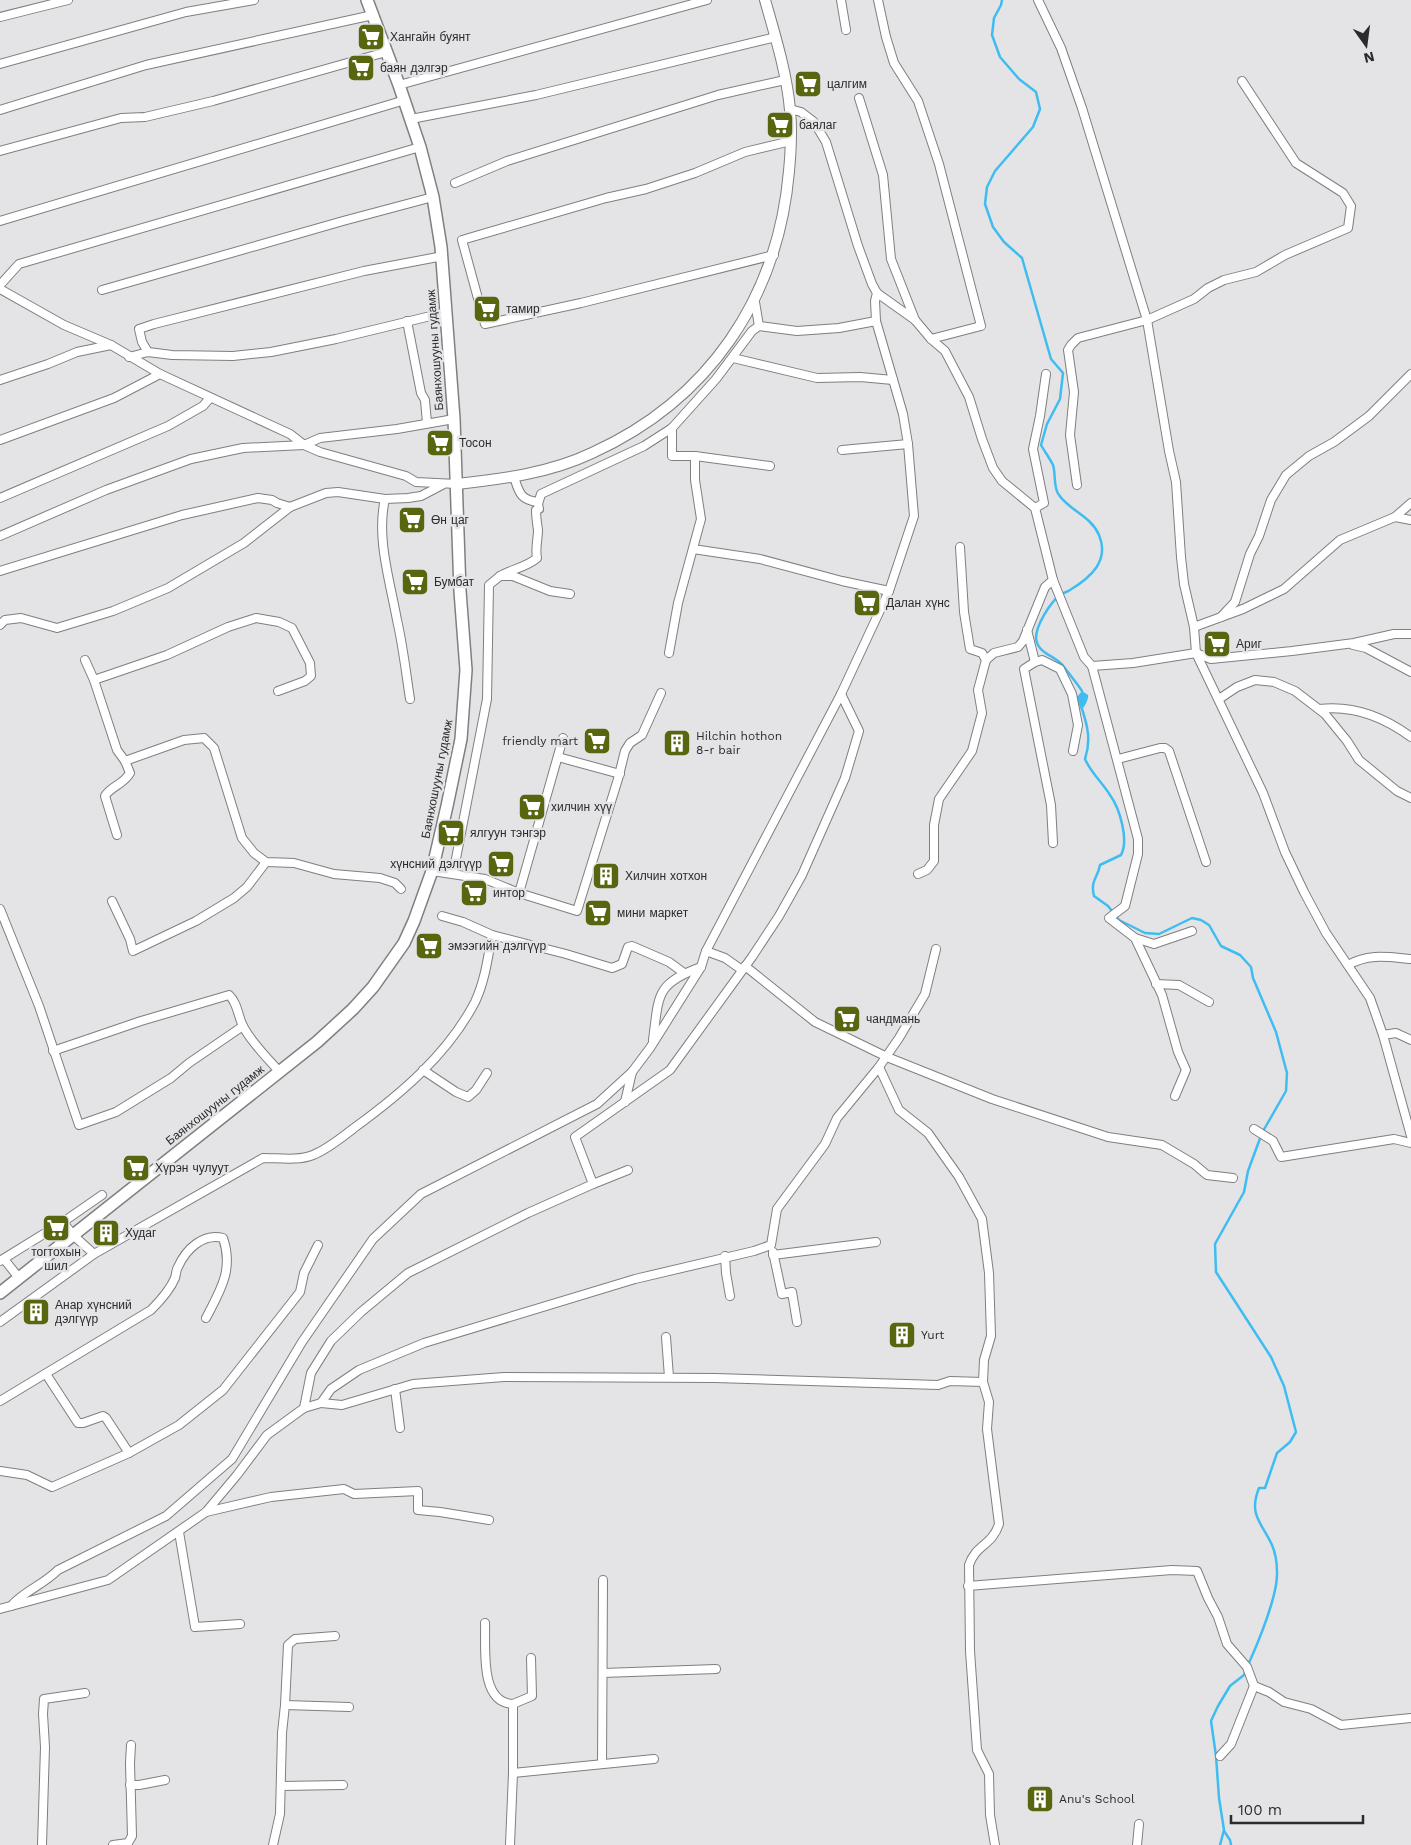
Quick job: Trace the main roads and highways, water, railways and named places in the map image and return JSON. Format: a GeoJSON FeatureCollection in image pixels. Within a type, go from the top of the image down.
{"type":"FeatureCollection","features":[{"type":"Feature","properties":{"kind":"main road","name":"Баянхошууны гудамж"},"geometry":{"type":"LineString","coordinates":[[0,1293],[331,1030],[373,987],[407,936],[417,916],[432,871],[461,739],[466,670],[460,591],[454,419],[443,256],[433,197],[420,147],[367,0]]}},
{"type":"Feature","properties":{"kind":"water"},"geometry":{"type":"Polygon","coordinates":[[[1082,691],[1088,697],[1081,710],[1076,698],[1082,691]]]}},
{"type":"Feature","properties":{"kind":"waterway"},"geometry":{"type":"LineString","coordinates":[[1002,0],[994,18],[992,35],[1000,57],[1019,79],[1036,92],[1040,109],[1033,127],[995,171],[987,187],[985,204],[993,227],[1004,242],[1022,258],[1051,359],[1063,373],[1060,399],[1047,424],[1041,445],[1053,465],[1057,492],[1064,501],[1091,523],[1099,535],[1102,544],[1102,553],[1096,568],[1085,580],[1056,599],[1044,615],[1038,627],[1036,638],[1040,648],[1061,663],[1082,691]]}},
{"type":"Feature","properties":{"kind":"waterway"},"geometry":{"type":"LineString","coordinates":[[1082,709],[1088,734],[1085,759],[1090,769],[1114,801],[1124,833],[1121,855],[1100,865],[1093,886],[1094,896],[1108,906],[1119,920],[1145,933],[1159,934],[1192,918],[1201,920],[1209,925],[1221,946],[1240,955],[1251,967],[1253,978],[1276,1032],[1287,1073],[1286,1091],[1262,1133],[1248,1171],[1244,1192],[1215,1244],[1216,1272],[1271,1357],[1284,1386],[1296,1432],[1290,1442],[1277,1453],[1265,1488],[1259,1488],[1256,1497],[1256,1512],[1273,1548],[1277,1572],[1271,1606],[1248,1665]]}},
{"type":"Feature","properties":{"kind":"waterway"},"geometry":{"type":"LineString","coordinates":[[1220,1845],[1224,1830],[1211,1721],[1230,1686],[1244,1675],[1246,1670]]}},
{"type":"Feature","properties":{"kind":"waterway"},"geometry":{"type":"LineString","coordinates":[[1224,1831],[1231,1845]]}},
{"type":"Feature","properties":{"kind":"place","name":"Хангайн буянт"},"geometry":{"type":"Point","coordinates":[371,37]}},
{"type":"Feature","properties":{"kind":"place","name":"баян дэлгэр"},"geometry":{"type":"Point","coordinates":[361,68]}},
{"type":"Feature","properties":{"kind":"place","name":"цалгим"},"geometry":{"type":"Point","coordinates":[808,84]}},
{"type":"Feature","properties":{"kind":"place","name":"баялаг"},"geometry":{"type":"Point","coordinates":[780,125]}},
{"type":"Feature","properties":{"kind":"place","name":"тамир"},"geometry":{"type":"Point","coordinates":[487,309]}},
{"type":"Feature","properties":{"kind":"place","name":"Тосон"},"geometry":{"type":"Point","coordinates":[440,443]}},
{"type":"Feature","properties":{"kind":"place","name":"Өн цаг"},"geometry":{"type":"Point","coordinates":[412,520]}},
{"type":"Feature","properties":{"kind":"place","name":"Бумбат"},"geometry":{"type":"Point","coordinates":[415,582]}},
{"type":"Feature","properties":{"kind":"place","name":"Далан хүнс"},"geometry":{"type":"Point","coordinates":[867,603]}},
{"type":"Feature","properties":{"kind":"place","name":"Ариг"},"geometry":{"type":"Point","coordinates":[1217,644]}},
{"type":"Feature","properties":{"kind":"place","name":"friendly mart"},"geometry":{"type":"Point","coordinates":[597,741]}},
{"type":"Feature","properties":{"kind":"place","name":"Hilchin hothon 8-r bair"},"geometry":{"type":"Point","coordinates":[677,743]}},
{"type":"Feature","properties":{"kind":"place","name":"хилчин хүү"},"geometry":{"type":"Point","coordinates":[532,807]}},
{"type":"Feature","properties":{"kind":"place","name":"ялгуун тэнгэр"},"geometry":{"type":"Point","coordinates":[451,833]}},
{"type":"Feature","properties":{"kind":"place","name":"хүнсний дэлгүүр"},"geometry":{"type":"Point","coordinates":[501,864]}},
{"type":"Feature","properties":{"kind":"place","name":"Хилчин хотхон"},"geometry":{"type":"Point","coordinates":[606,876]}},
{"type":"Feature","properties":{"kind":"place","name":"интор"},"geometry":{"type":"Point","coordinates":[474,893]}},
{"type":"Feature","properties":{"kind":"place","name":"мини маркет"},"geometry":{"type":"Point","coordinates":[598,913]}},
{"type":"Feature","properties":{"kind":"place","name":"эмээгийн дэлгүүр"},"geometry":{"type":"Point","coordinates":[429,946]}},
{"type":"Feature","properties":{"kind":"place","name":"чандмань"},"geometry":{"type":"Point","coordinates":[847,1019]}},
{"type":"Feature","properties":{"kind":"place","name":"Хүрэн чулуут"},"geometry":{"type":"Point","coordinates":[136,1168]}},
{"type":"Feature","properties":{"kind":"place","name":"тогтохын шил"},"geometry":{"type":"Point","coordinates":[56,1228]}},
{"type":"Feature","properties":{"kind":"place","name":"Худаг"},"geometry":{"type":"Point","coordinates":[106,1233]}},
{"type":"Feature","properties":{"kind":"place","name":"Анар хүнсний дэлгүүр"},"geometry":{"type":"Point","coordinates":[36,1312]}},
{"type":"Feature","properties":{"kind":"place","name":"Yurt"},"geometry":{"type":"Point","coordinates":[902,1335]}},
{"type":"Feature","properties":{"kind":"place","name":"Anu's School"},"geometry":{"type":"Point","coordinates":[1040,1799]}}]}
